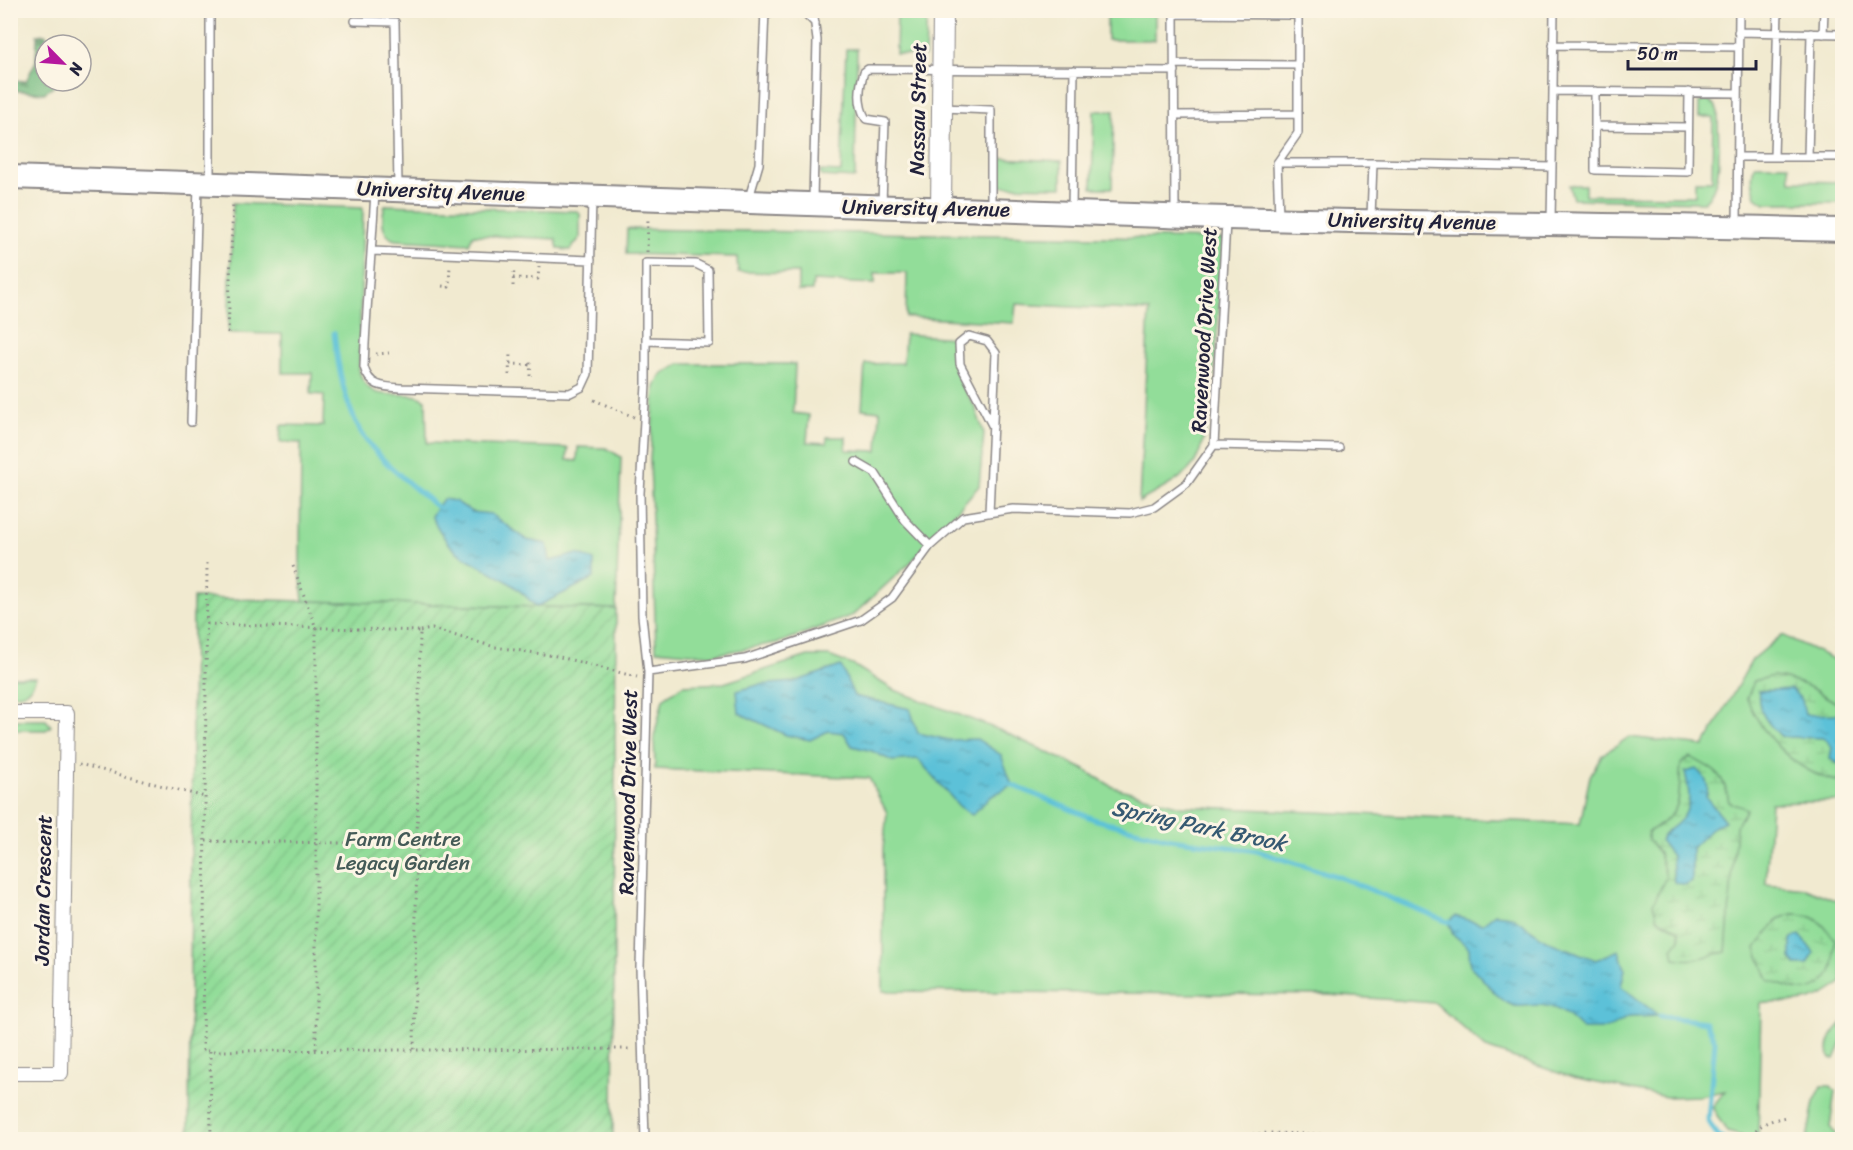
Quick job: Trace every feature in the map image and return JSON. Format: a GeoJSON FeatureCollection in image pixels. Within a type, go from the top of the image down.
{"type":"FeatureCollection","features":[{"type":"Feature","properties":{"kind":"main road","name":"University Avenue"},"geometry":{"type":"LineString","coordinates":[[10,177],[592,194],[812,205],[1175,216],[1842,230]]}},
{"type":"Feature","properties":{"kind":"street","name":"Nassau Street"},"geometry":{"type":"LineString","coordinates":[[941,209],[943,10]]}},
{"type":"Feature","properties":{"kind":"street","name":"Jordan Crescent"},"geometry":{"type":"LineString","coordinates":[[10,713],[67,713],[61,1073],[10,1073]]}},
{"type":"Feature","properties":{"kind":"lane"},"geometry":{"type":"LineString","coordinates":[[192,422],[210,10]]}},
{"type":"Feature","properties":{"kind":"lane"},"geometry":{"type":"LineString","coordinates":[[748,202],[759,164],[765,14],[775,10]]}},
{"type":"Feature","properties":{"kind":"lane"},"geometry":{"type":"LineString","coordinates":[[802,10],[817,25]]}},
{"type":"Feature","properties":{"kind":"lane"},"geometry":{"type":"LineString","coordinates":[[812,205],[817,25],[813,10]]}},
{"type":"Feature","properties":{"kind":"lane"},"geometry":{"type":"LineString","coordinates":[[1551,225],[1554,10]]}},
{"type":"Feature","properties":{"kind":"lane"},"geometry":{"type":"LineString","coordinates":[[1737,227],[1739,10]]}},
{"type":"Feature","properties":{"kind":"lane"},"geometry":{"type":"LineString","coordinates":[[1774,157],[1778,10]]}},
{"type":"Feature","properties":{"kind":"lane"},"geometry":{"type":"LineString","coordinates":[[1823,34],[1824,10]]}},
{"type":"Feature","properties":{"kind":"lane"},"geometry":{"type":"LineString","coordinates":[[1175,216],[1174,12],[1298,13],[1298,133],[1277,163],[1279,218]]}},
{"type":"Feature","properties":{"kind":"lane"},"geometry":{"type":"LineString","coordinates":[[355,21],[395,22],[398,189]]}},
{"type":"Feature","properties":{"kind":"lane"},"geometry":{"type":"LineString","coordinates":[[1738,32],[1842,34]]}},
{"type":"Feature","properties":{"kind":"lane"},"geometry":{"type":"LineString","coordinates":[[1808,157],[1811,33]]}},
{"type":"Feature","properties":{"kind":"lane"},"geometry":{"type":"LineString","coordinates":[[1553,45],[1738,47]]}},
{"type":"Feature","properties":{"kind":"lane"},"geometry":{"type":"LineString","coordinates":[[881,207],[885,122],[866,119],[861,110],[861,82],[864,72],[879,68],[1074,70],[1298,65]]}},
{"type":"Feature","properties":{"kind":"lane"},"geometry":{"type":"LineString","coordinates":[[1072,212],[1074,70]]}},
{"type":"Feature","properties":{"kind":"lane"},"geometry":{"type":"LineString","coordinates":[[1553,91],[1738,93]]}},
{"type":"Feature","properties":{"kind":"lane"},"geometry":{"type":"LineString","coordinates":[[1595,91],[1595,170],[1676,172],[1688,172],[1689,92]]}},
{"type":"Feature","properties":{"kind":"lane"},"geometry":{"type":"LineString","coordinates":[[942,108],[991,110],[991,209]]}},
{"type":"Feature","properties":{"kind":"lane"},"geometry":{"type":"LineString","coordinates":[[1175,115],[1298,114]]}},
{"type":"Feature","properties":{"kind":"lane"},"geometry":{"type":"LineString","coordinates":[[1595,126],[1688,127]]}},
{"type":"Feature","properties":{"kind":"lane"},"geometry":{"type":"LineString","coordinates":[[1738,157],[1842,157]]}},
{"type":"Feature","properties":{"kind":"lane"},"geometry":{"type":"LineString","coordinates":[[1277,163],[1552,167]]}},
{"type":"Feature","properties":{"kind":"lane"},"geometry":{"type":"LineString","coordinates":[[1371,220],[1373,163]]}},
{"type":"Feature","properties":{"kind":"lane"},"geometry":{"type":"LineString","coordinates":[[375,188],[372,251],[368,269],[366,374],[376,384],[402,388],[570,393],[582,387],[588,374],[592,194]]}},
{"type":"Feature","properties":{"kind":"lane","name":"Ravenwood Drive West"},"geometry":{"type":"LineString","coordinates":[[645,1140],[640,967],[648,672],[745,659],[861,620],[892,598],[930,546],[963,518],[1013,509],[1130,513],[1154,507],[1187,483],[1214,445],[1227,217]]}},
{"type":"Feature","properties":{"kind":"lane"},"geometry":{"type":"LineString","coordinates":[[372,251],[591,260]]}},
{"type":"Feature","properties":{"kind":"lane"},"geometry":{"type":"LineString","coordinates":[[646,341],[709,343],[708,270],[696,264],[646,263],[644,422],[640,504],[642,616],[648,672]]}},
{"type":"Feature","properties":{"kind":"lane"},"geometry":{"type":"LineString","coordinates":[[989,513],[993,427],[996,353],[987,341],[969,336],[959,344],[957,352],[960,364],[993,427]]}},
{"type":"Feature","properties":{"kind":"lane"},"geometry":{"type":"LineString","coordinates":[[1214,445],[1339,447]]}},
{"type":"Feature","properties":{"kind":"lane"},"geometry":{"type":"LineString","coordinates":[[856,462],[875,473],[905,520],[930,546]]}},
{"type":"Feature","properties":{"kind":"path"},"geometry":{"type":"LineString","coordinates":[[228,333],[233,203]]}},
{"type":"Feature","properties":{"kind":"path"},"geometry":{"type":"LineString","coordinates":[[646,263],[648,218]]}},
{"type":"Feature","properties":{"kind":"path"},"geometry":{"type":"LineString","coordinates":[[442,286],[449,287],[451,254]]}},
{"type":"Feature","properties":{"kind":"path"},"geometry":{"type":"LineString","coordinates":[[513,286],[514,257]]}},
{"type":"Feature","properties":{"kind":"path"},"geometry":{"type":"LineString","coordinates":[[513,278],[538,279],[539,258]]}},
{"type":"Feature","properties":{"kind":"path"},"geometry":{"type":"LineString","coordinates":[[376,343],[375,354],[389,353]]}},
{"type":"Feature","properties":{"kind":"path"},"geometry":{"type":"LineString","coordinates":[[509,375],[510,354]]}},
{"type":"Feature","properties":{"kind":"path"},"geometry":{"type":"LineString","coordinates":[[510,364],[531,363],[530,376]]}},
{"type":"Feature","properties":{"kind":"path"},"geometry":{"type":"LineString","coordinates":[[594,400],[644,422]]}},
{"type":"Feature","properties":{"kind":"path"},"geometry":{"type":"LineString","coordinates":[[207,563],[203,1051],[642,1049]]}},
{"type":"Feature","properties":{"kind":"path"},"geometry":{"type":"LineString","coordinates":[[293,566],[316,628],[316,1050]]}},
{"type":"Feature","properties":{"kind":"path"},"geometry":{"type":"LineString","coordinates":[[206,624],[420,632],[432,629],[495,647],[556,656],[648,680]]}},
{"type":"Feature","properties":{"kind":"path"},"geometry":{"type":"LineString","coordinates":[[414,1050],[420,632]]}},
{"type":"Feature","properties":{"kind":"path"},"geometry":{"type":"LineString","coordinates":[[66,761],[205,797]]}},
{"type":"Feature","properties":{"kind":"path"},"geometry":{"type":"LineString","coordinates":[[205,841],[417,844]]}},
{"type":"Feature","properties":{"kind":"path"},"geometry":{"type":"LineString","coordinates":[[210,1051],[211,1140]]}},
{"type":"Feature","properties":{"kind":"path"},"geometry":{"type":"LineString","coordinates":[[1749,1140],[1757,1128],[1772,1119],[1786,1117]]}},
{"type":"Feature","properties":{"kind":"path"},"geometry":{"type":"LineString","coordinates":[[1187,1140],[1268,1133],[1568,1140]]}},
{"type":"Feature","properties":{"kind":"green space"},"geometry":{"type":"Polygon","coordinates":[[[897,11],[927,11],[925,56],[896,54],[897,11]]]}},
{"type":"Feature","properties":{"kind":"green space"},"geometry":{"type":"Polygon","coordinates":[[[1107,11],[1155,11],[1155,40],[1107,40],[1107,11]]]}},
{"type":"Feature","properties":{"kind":"green space"},"geometry":{"type":"Polygon","coordinates":[[[846,49],[857,49],[855,178],[821,176],[820,171],[841,172],[846,49]]]}},
{"type":"Feature","properties":{"kind":"green space"},"geometry":{"type":"Polygon","coordinates":[[[33,67],[33,92],[11,90],[11,80],[26,81],[33,67]]]}},
{"type":"Feature","properties":{"kind":"green space"},"geometry":{"type":"Polygon","coordinates":[[[1708,101],[1715,105],[1718,112],[1719,160],[1715,184],[1711,194],[1704,202],[1573,199],[1569,185],[1585,185],[1585,195],[1695,196],[1695,181],[1712,181],[1713,117],[1699,117],[1699,102],[1708,101]]]}},
{"type":"Feature","properties":{"kind":"green space"},"geometry":{"type":"Polygon","coordinates":[[[1094,111],[1114,111],[1112,188],[1092,188],[1094,111]]]}},
{"type":"Feature","properties":{"kind":"green space"},"geometry":{"type":"Polygon","coordinates":[[[1000,158],[1062,161],[1062,187],[998,186],[1000,158]]]}},
{"type":"Feature","properties":{"kind":"green space"},"geometry":{"type":"Polygon","coordinates":[[[1755,165],[1789,165],[1790,181],[1842,182],[1842,203],[1765,203],[1756,197],[1752,177],[1755,165]]]}},
{"type":"Feature","properties":{"kind":"green space"},"geometry":{"type":"Polygon","coordinates":[[[233,203],[363,208],[359,371],[364,383],[371,390],[379,393],[417,396],[426,400],[427,443],[568,448],[567,460],[577,461],[578,447],[606,448],[621,457],[616,609],[303,601],[300,566],[301,443],[280,442],[281,425],[323,426],[324,395],[311,394],[312,373],[282,373],[282,334],[228,333],[233,203]]]}},
{"type":"Feature","properties":{"kind":"green space"},"geometry":{"type":"Polygon","coordinates":[[[385,205],[576,211],[580,214],[580,238],[570,250],[558,249],[556,239],[473,235],[469,244],[395,240],[390,238],[383,226],[385,205]]]}},
{"type":"Feature","properties":{"kind":"green space"},"geometry":{"type":"Polygon","coordinates":[[[627,229],[1223,239],[1212,393],[1200,450],[1192,466],[1180,477],[1139,502],[1149,311],[1016,304],[1014,323],[906,317],[907,273],[875,273],[875,284],[813,281],[812,291],[798,291],[798,273],[738,272],[737,257],[626,254],[627,229]]]}},
{"type":"Feature","properties":{"kind":"green space"},"geometry":{"type":"Polygon","coordinates":[[[905,334],[954,338],[954,358],[958,378],[975,407],[984,433],[979,486],[912,561],[853,615],[781,642],[712,655],[656,650],[650,459],[655,387],[660,376],[680,364],[795,364],[793,413],[809,415],[807,442],[827,443],[827,437],[846,437],[846,450],[878,451],[880,411],[862,409],[865,364],[903,363],[905,334]]]}},
{"type":"Feature","properties":{"kind":"green space","name":"Farm Centre Legacy Garden"},"geometry":{"type":"Polygon","coordinates":[[[193,598],[616,609],[613,1139],[189,1139],[193,598]]]}},
{"type":"Feature","properties":{"kind":"green space"},"geometry":{"type":"Polygon","coordinates":[[[1782,635],[1842,663],[1842,801],[1771,803],[1766,884],[1805,888],[1842,903],[1842,982],[1814,999],[1761,1003],[1758,1140],[1727,1132],[1712,1107],[1725,1091],[1699,1096],[1666,1097],[1573,1078],[1486,1048],[1435,1003],[1329,995],[883,991],[883,849],[887,813],[869,778],[655,769],[654,737],[663,699],[683,685],[724,683],[808,656],[829,656],[855,666],[892,689],[1002,731],[1083,769],[1113,787],[1180,806],[1580,824],[1590,776],[1602,755],[1629,737],[1704,746],[1752,660],[1782,635]]]}},
{"type":"Feature","properties":{"kind":"green space"},"geometry":{"type":"Polygon","coordinates":[[[1774,676],[1806,685],[1842,706],[1842,775],[1837,781],[1807,770],[1794,761],[1782,751],[1762,727],[1747,699],[1754,681],[1774,676]]]}},
{"type":"Feature","properties":{"kind":"green space"},"geometry":{"type":"Polygon","coordinates":[[[11,677],[36,677],[27,691],[11,694],[11,677]]]}},
{"type":"Feature","properties":{"kind":"green space"},"geometry":{"type":"Polygon","coordinates":[[[11,720],[46,720],[51,726],[46,730],[11,730],[11,720]]]}},
{"type":"Feature","properties":{"kind":"green space"},"geometry":{"type":"Polygon","coordinates":[[[1690,757],[1712,769],[1721,778],[1729,802],[1747,809],[1736,826],[1726,952],[1689,960],[1675,958],[1672,948],[1680,939],[1679,930],[1657,918],[1653,904],[1666,877],[1659,853],[1648,840],[1648,832],[1669,818],[1674,811],[1679,797],[1681,764],[1690,757]]]}},
{"type":"Feature","properties":{"kind":"green space"},"geometry":{"type":"Polygon","coordinates":[[[1792,914],[1807,915],[1817,920],[1835,940],[1831,972],[1825,981],[1810,989],[1794,989],[1768,980],[1756,948],[1778,919],[1792,914]]]}},
{"type":"Feature","properties":{"kind":"green space"},"geometry":{"type":"Polygon","coordinates":[[[1842,1023],[1842,1043],[1835,1059],[1830,1058],[1829,1044],[1842,1023]]]}},
{"type":"Feature","properties":{"kind":"green space"},"geometry":{"type":"Polygon","coordinates":[[[1822,1086],[1831,1086],[1835,1091],[1830,1127],[1839,1139],[1807,1139],[1814,1102],[1822,1086]]]}},
{"type":"Feature","properties":{"kind":"water"},"geometry":{"type":"Polygon","coordinates":[[[443,499],[455,501],[472,512],[491,514],[527,540],[547,544],[550,561],[577,554],[594,560],[594,578],[536,607],[510,583],[463,556],[448,543],[431,516],[443,499]]]}},
{"type":"Feature","properties":{"kind":"water"},"geometry":{"type":"Polygon","coordinates":[[[841,666],[854,696],[910,709],[918,733],[949,740],[977,739],[1001,755],[1012,785],[990,797],[972,815],[959,806],[918,759],[892,761],[872,751],[852,746],[844,733],[828,731],[810,740],[786,735],[739,713],[737,691],[758,685],[794,682],[841,666]]]}},
{"type":"Feature","properties":{"kind":"water"},"geometry":{"type":"Polygon","coordinates":[[[1791,689],[1802,700],[1805,715],[1838,714],[1842,723],[1842,766],[1830,759],[1832,747],[1825,738],[1782,737],[1768,722],[1759,705],[1759,691],[1791,689]]]}},
{"type":"Feature","properties":{"kind":"water"},"geometry":{"type":"Polygon","coordinates":[[[1696,769],[1706,782],[1708,788],[1706,797],[1725,821],[1713,827],[1692,848],[1692,881],[1685,885],[1674,882],[1672,856],[1660,840],[1686,812],[1689,792],[1685,772],[1696,769]]]}},
{"type":"Feature","properties":{"kind":"water"},"geometry":{"type":"Polygon","coordinates":[[[1495,914],[1511,916],[1549,942],[1596,960],[1619,950],[1625,969],[1621,986],[1659,1016],[1629,1017],[1607,1029],[1582,1029],[1557,1009],[1545,1005],[1515,1006],[1509,1004],[1497,995],[1470,966],[1469,948],[1453,934],[1448,922],[1455,916],[1482,924],[1495,914]]]}},
{"type":"Feature","properties":{"kind":"water"},"geometry":{"type":"Polygon","coordinates":[[[1800,935],[1814,953],[1808,965],[1796,965],[1791,958],[1791,939],[1800,935]]]}},
{"type":"Feature","properties":{"kind":"waterway","name":"Spring Park Brook"},"geometry":{"type":"LineString","coordinates":[[334,333],[343,384],[350,409],[361,432],[386,462],[437,507]]}},
{"type":"Feature","properties":{"kind":"waterway","name":"Spring Park Brook"},"geometry":{"type":"LineString","coordinates":[[1012,785],[1096,820],[1171,839],[1257,851],[1342,878],[1448,922]]}},
{"type":"Feature","properties":{"kind":"waterway","name":"Spring Park Brook"},"geometry":{"type":"LineString","coordinates":[[1659,1016],[1706,1022],[1715,1041],[1708,1120],[1718,1137],[1727,1140]]}}]}
